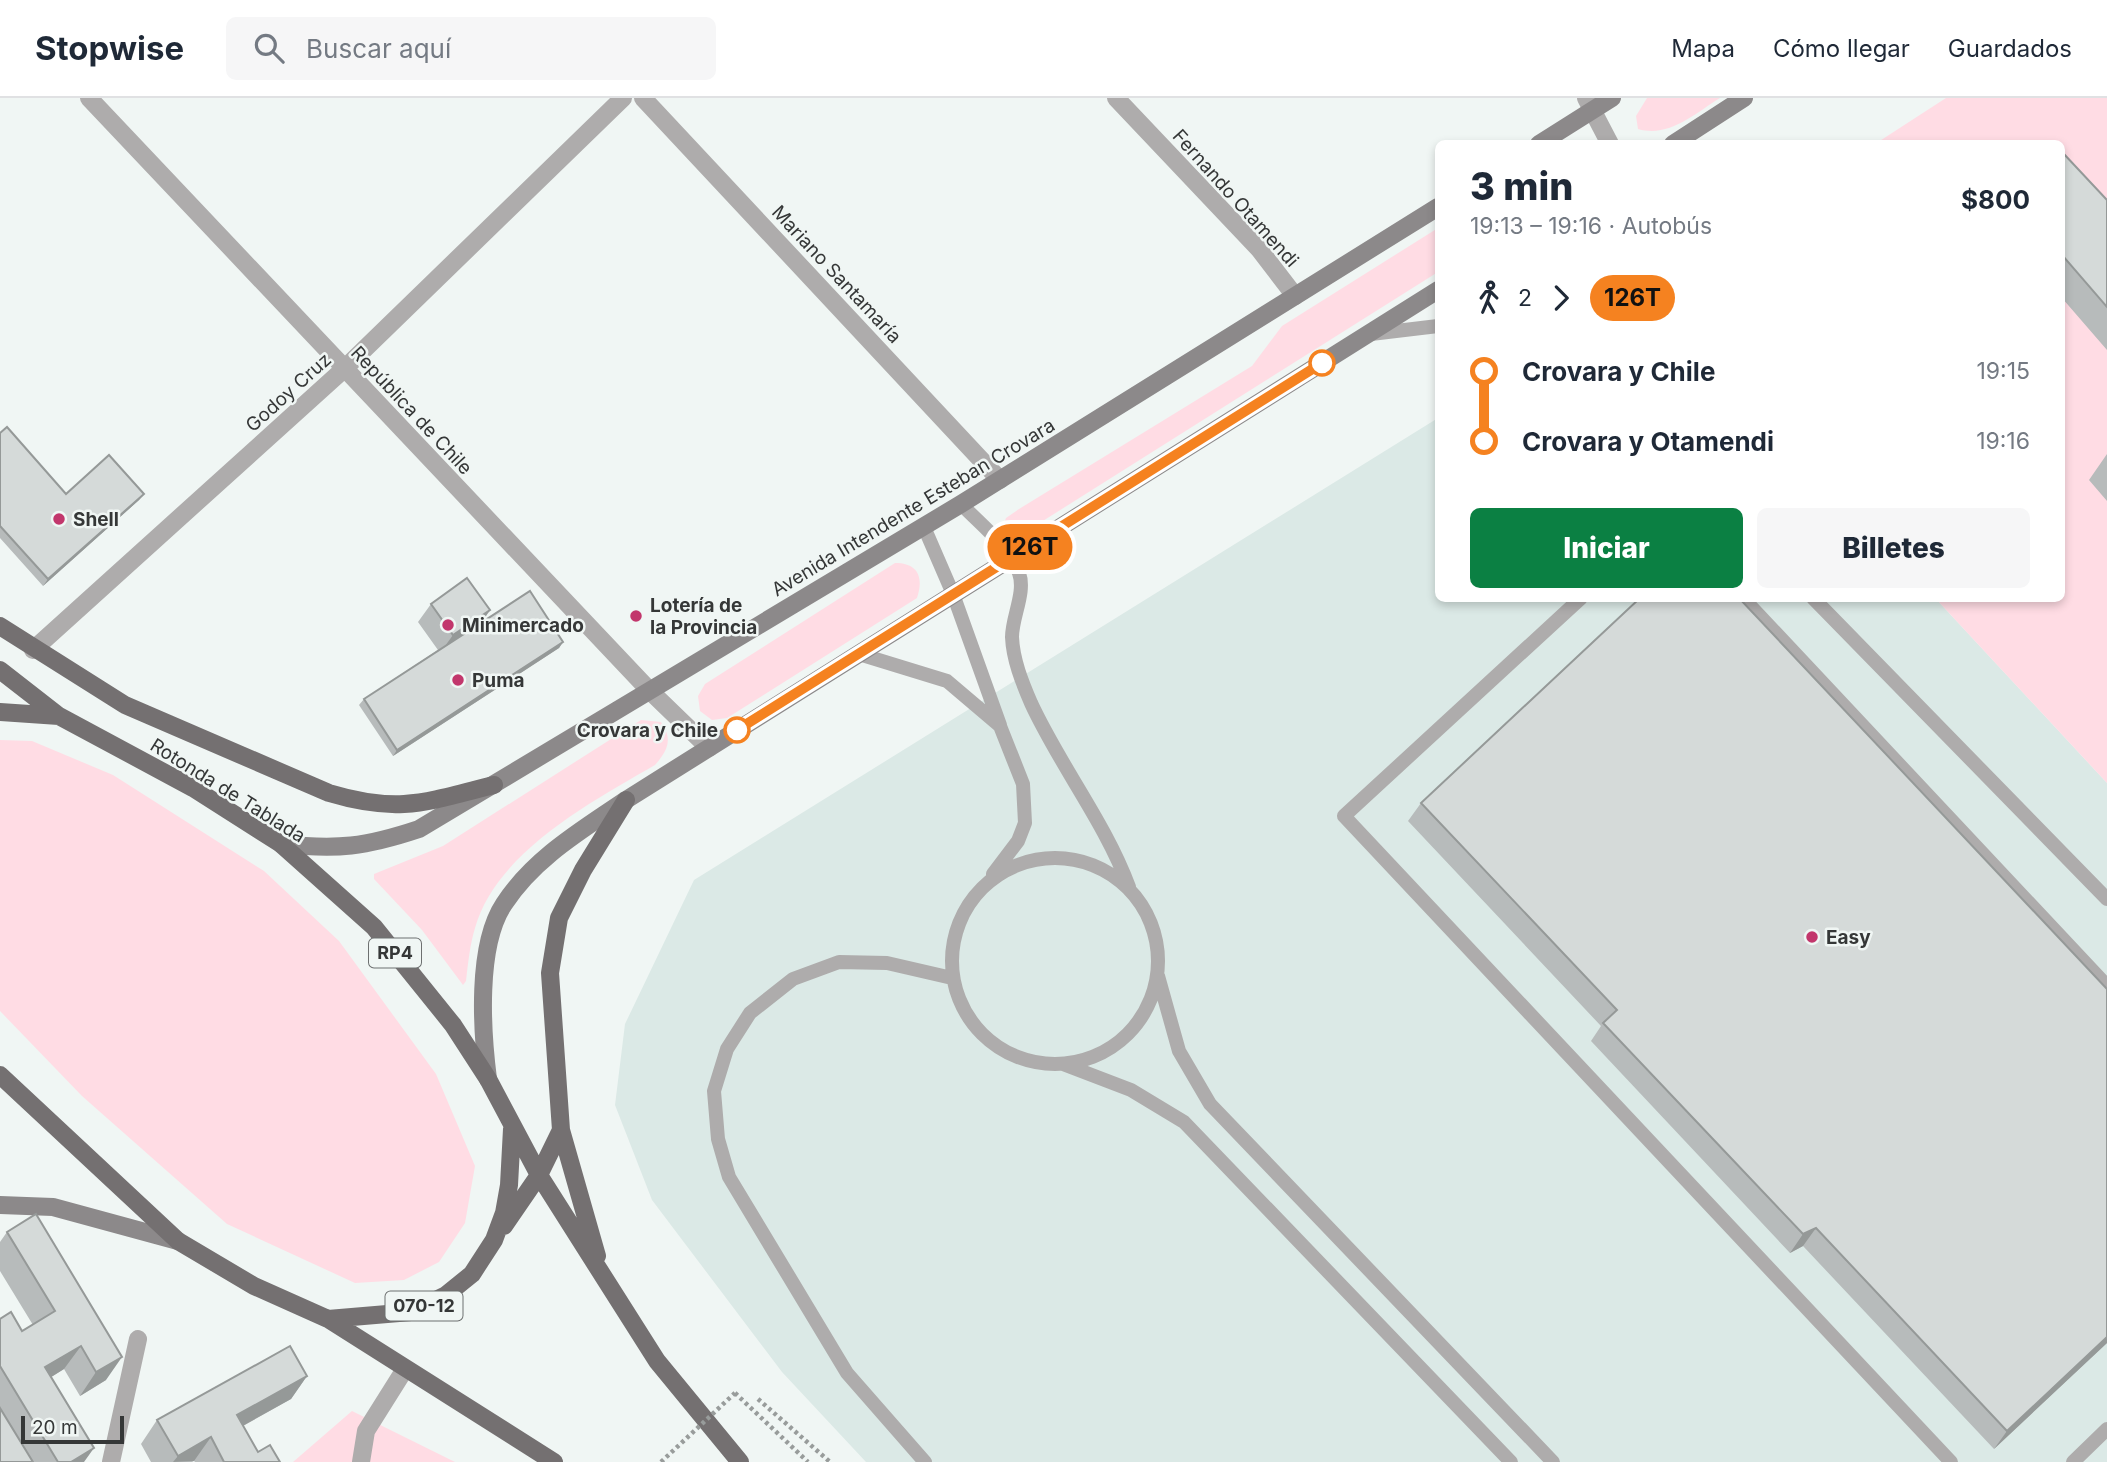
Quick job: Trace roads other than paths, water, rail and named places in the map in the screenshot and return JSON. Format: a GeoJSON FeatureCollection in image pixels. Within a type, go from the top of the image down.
{"type":"FeatureCollection","features":[{"type":"Feature","properties":{"kind":"main road"},"geometry":{"type":"LineString","coordinates":[[1544,140],[1590,104],[1612,98]]}},
{"type":"Feature","properties":{"kind":"main road"},"geometry":{"type":"LineString","coordinates":[[1679,140],[1745,98]]}},
{"type":"Feature","properties":{"kind":"main road","name":"Avenida Intendente Esteban Crovara"},"geometry":{"type":"LineString","coordinates":[[281,844],[330,849],[380,842],[419,829],[924,527],[1435,209]]}},
{"type":"Feature","properties":{"kind":"main road"},"geometry":{"type":"LineString","coordinates":[[488,1079],[484,1044],[484,1000],[489,944],[502,906],[554,849],[626,800],[1435,292]]}},
{"type":"Feature","properties":{"kind":"main road"},"geometry":{"type":"LineString","coordinates":[[0,626],[33,650],[125,705],[329,793],[363,804],[396,807],[494,785]]}},
{"type":"Feature","properties":{"kind":"main road","name":"RP4"},"geometry":{"type":"LineString","coordinates":[[0,670],[59,716]]}},
{"type":"Feature","properties":{"kind":"main road","name":"Rotonda de Tablada"},"geometry":{"type":"LineString","coordinates":[[0,712],[59,716],[193,788],[281,844],[374,927],[453,1025],[488,1079],[512,1129],[509,1185],[494,1240],[472,1274],[446,1295],[411,1312],[328,1320]]}},
{"type":"Feature","properties":{"kind":"main road"},"geometry":{"type":"LineString","coordinates":[[603,1277],[561,1129],[550,973],[559,918],[583,870],[626,800]]}},
{"type":"Feature","properties":{"kind":"main road"},"geometry":{"type":"LineString","coordinates":[[0,1075],[178,1241],[254,1286],[328,1320],[554,1462]]}},
{"type":"Feature","properties":{"kind":"main road","name":"RP4"},"geometry":{"type":"LineString","coordinates":[[512,1129],[657,1361],[740,1462]]}},
{"type":"Feature","properties":{"kind":"main road"},"geometry":{"type":"LineString","coordinates":[[494,1240],[539,1175],[561,1129]]}},
{"type":"Feature","properties":{"kind":"main road"},"geometry":{"type":"LineString","coordinates":[[0,1205],[53,1207],[178,1241]]}},
{"type":"Feature","properties":{"kind":"street","name":"República de Chile"},"geometry":{"type":"LineString","coordinates":[[89,98],[649,690],[709,748]]}},
{"type":"Feature","properties":{"kind":"street","name":"Godoy Cruz"},"geometry":{"type":"LineString","coordinates":[[33,650],[344,369],[623,98]]}},
{"type":"Feature","properties":{"kind":"street","name":"Mariano Santamaría"},"geometry":{"type":"LineString","coordinates":[[643,98],[1000,480]]}},
{"type":"Feature","properties":{"kind":"street","name":"Fernando Otamendi"},"geometry":{"type":"LineString","coordinates":[[1116,98],[1259,249],[1295,296]]}},
{"type":"Feature","properties":{"kind":"street"},"geometry":{"type":"LineString","coordinates":[[1590,104],[1608,140]]}},
{"type":"Feature","properties":{"kind":"street"},"geometry":{"type":"LineString","coordinates":[[111,1462],[138,1339]]}},
{"type":"Feature","properties":{"kind":"street"},"geometry":{"type":"LineString","coordinates":[[362,1462],[366,1432],[405,1369]]}},
{"type":"Feature","properties":{"kind":"lane"},"geometry":{"type":"LineString","coordinates":[[1371,334],[1435,326]]}},
{"type":"Feature","properties":{"kind":"lane"},"geometry":{"type":"LineString","coordinates":[[961,504],[1011,558],[1021,576],[1012,635],[1017,668],[1043,726],[1119,861],[1129,887],[1148,914],[1158,944],[1158,976],[1179,1051],[1210,1104],[1553,1462]]}},
{"type":"Feature","properties":{"kind":"lane"},"geometry":{"type":"LineString","coordinates":[[924,527],[953,594],[1023,784],[1025,823],[1018,841],[964,911],[953,943],[952,978],[962,1007],[980,1032],[1004,1051],[1032,1062],[1063,1064],[1097,1056],[1126,1037],[1147,1009],[1158,976]]}},
{"type":"Feature","properties":{"kind":"lane"},"geometry":{"type":"LineString","coordinates":[[1577,602],[1344,816],[1951,1462]]}},
{"type":"Feature","properties":{"kind":"lane"},"geometry":{"type":"LineString","coordinates":[[1747,602],[2107,986]]}},
{"type":"Feature","properties":{"kind":"lane"},"geometry":{"type":"LineString","coordinates":[[1817,602],[2107,899]]}},
{"type":"Feature","properties":{"kind":"lane"},"geometry":{"type":"LineString","coordinates":[[859,654],[947,681],[1000,726]]}},
{"type":"Feature","properties":{"kind":"lane"},"geometry":{"type":"LineString","coordinates":[[985,884],[1012,867],[1042,858],[1074,858],[1103,869],[1129,887]]}},
{"type":"Feature","properties":{"kind":"lane"},"geometry":{"type":"LineString","coordinates":[[925,1462],[847,1373],[729,1177],[718,1139],[714,1091],[727,1049],[750,1013],[793,979],[839,962],[887,963],[952,978]]}},
{"type":"Feature","properties":{"kind":"lane"},"geometry":{"type":"LineString","coordinates":[[1063,1064],[1131,1090],[1184,1122],[1511,1462]]}},
{"type":"Feature","properties":{"kind":"lane"},"geometry":{"type":"LineString","coordinates":[[2074,1462],[2107,1429]]}},
{"type":"Feature","properties":{"kind":"place","name":"Shell"},"geometry":{"type":"Point","coordinates":[59,519]}},
{"type":"Feature","properties":{"kind":"place","name":"Lotería de la Provincia"},"geometry":{"type":"Point","coordinates":[636,616]}},
{"type":"Feature","properties":{"kind":"place","name":"Minimercado"},"geometry":{"type":"Point","coordinates":[448,625]}},
{"type":"Feature","properties":{"kind":"place","name":"Puma"},"geometry":{"type":"Point","coordinates":[458,680]}},
{"type":"Feature","properties":{"kind":"place","name":"Crovara y Chile"},"geometry":{"type":"Point","coordinates":[737,730]}},
{"type":"Feature","properties":{"kind":"place","name":"Easy"},"geometry":{"type":"Point","coordinates":[1812,937]}}]}
